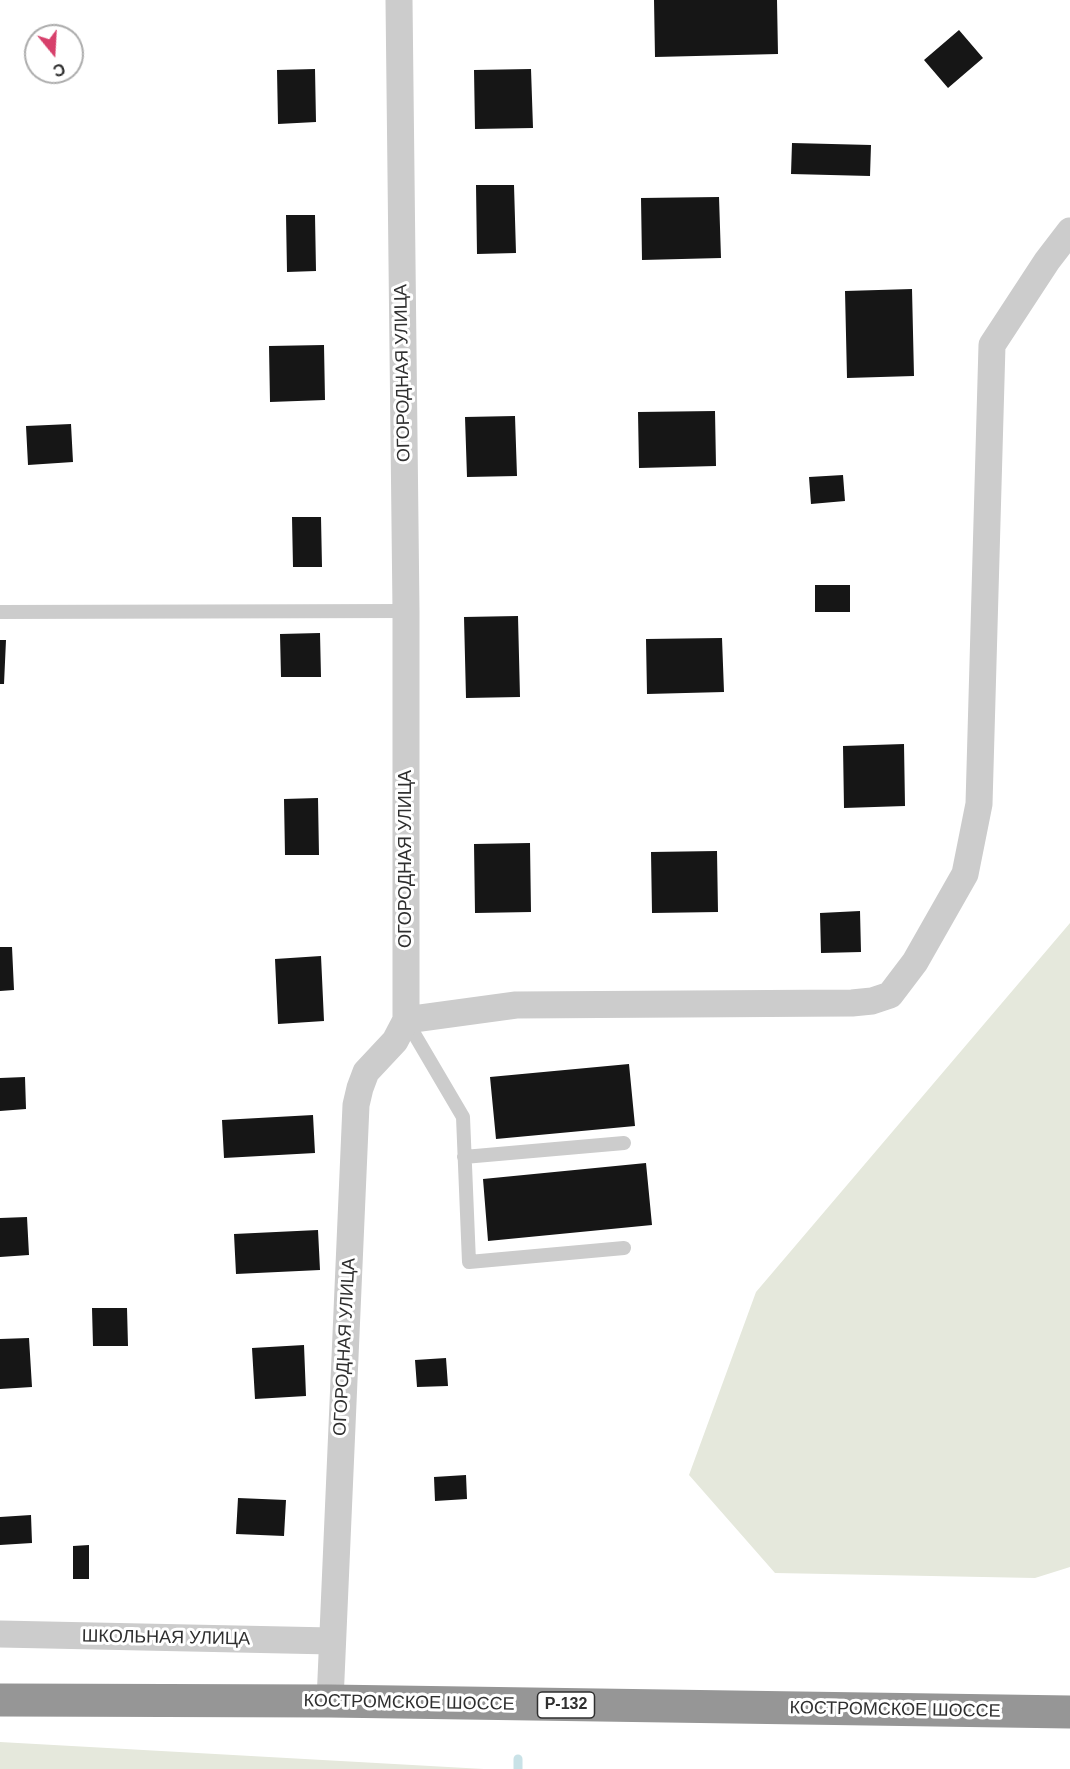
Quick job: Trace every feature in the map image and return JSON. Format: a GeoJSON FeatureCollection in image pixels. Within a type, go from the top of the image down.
{"type":"FeatureCollection","features":[{"type":"Feature","properties":{"kind":"highway","name":"КОСТРОМСКОЕ ШОССЕ"},"geometry":{"type":"LineString","coordinates":[[0,1700],[330,1701],[1070,1712]]}},
{"type":"Feature","properties":{"kind":"street","name":"ОГОРОДНАЯ УЛИЦА"},"geometry":{"type":"LineString","coordinates":[[330,1701],[356,1105],[366,1072],[395,1041],[406,1020],[406,611],[399,0]]}},
{"type":"Feature","properties":{"kind":"street"},"geometry":{"type":"LineString","coordinates":[[406,1020],[516,1005],[852,1003],[872,1001],[890,995],[915,962],[965,874],[979,804],[992,345],[1047,261],[1070,231]]}},
{"type":"Feature","properties":{"kind":"street","name":"ШКОЛЬНАЯ УЛИЦА"},"geometry":{"type":"LineString","coordinates":[[0,1634],[332,1641]]}},
{"type":"Feature","properties":{"kind":"lane"},"geometry":{"type":"LineString","coordinates":[[0,612],[406,611]]}},
{"type":"Feature","properties":{"kind":"lane"},"geometry":{"type":"LineString","coordinates":[[406,1020],[463,1117],[469,1262],[624,1248]]}},
{"type":"Feature","properties":{"kind":"lane"},"geometry":{"type":"LineString","coordinates":[[464,1157],[624,1143]]}},
{"type":"Feature","properties":{"kind":"shaded area"},"geometry":{"type":"Polygon","coordinates":[[[1070,923],[1070,1567],[1035,1578],[775,1573],[689,1475],[756,1292],[1070,923]]]}},
{"type":"Feature","properties":{"kind":"shaded area"},"geometry":{"type":"Polygon","coordinates":[[[0,1742],[484,1769],[0,1769],[0,1742]]]}},
{"type":"Feature","properties":{"kind":"building"},"geometry":{"type":"Polygon","coordinates":[[[654,0],[777,0],[778,54],[655,57],[654,0]]]}},
{"type":"Feature","properties":{"kind":"building"},"geometry":{"type":"Polygon","coordinates":[[[959,30],[983,58],[948,88],[924,60],[959,30]]]}},
{"type":"Feature","properties":{"kind":"building"},"geometry":{"type":"Polygon","coordinates":[[[315,69],[316,122],[278,124],[277,70],[315,69]]]}},
{"type":"Feature","properties":{"kind":"building"},"geometry":{"type":"Polygon","coordinates":[[[531,69],[533,128],[475,129],[474,70],[531,69]]]}},
{"type":"Feature","properties":{"kind":"building"},"geometry":{"type":"Polygon","coordinates":[[[792,143],[871,145],[870,176],[791,174],[792,143]]]}},
{"type":"Feature","properties":{"kind":"building"},"geometry":{"type":"Polygon","coordinates":[[[476,185],[514,185],[516,253],[477,254],[476,185]]]}},
{"type":"Feature","properties":{"kind":"building"},"geometry":{"type":"Polygon","coordinates":[[[719,197],[721,258],[642,260],[641,198],[719,197]]]}},
{"type":"Feature","properties":{"kind":"building"},"geometry":{"type":"Polygon","coordinates":[[[286,215],[315,215],[316,271],[287,272],[286,215]]]}},
{"type":"Feature","properties":{"kind":"building"},"geometry":{"type":"Polygon","coordinates":[[[912,289],[914,376],[847,378],[845,291],[912,289]]]}},
{"type":"Feature","properties":{"kind":"building"},"geometry":{"type":"Polygon","coordinates":[[[324,345],[325,400],[270,402],[269,346],[324,345]]]}},
{"type":"Feature","properties":{"kind":"building"},"geometry":{"type":"Polygon","coordinates":[[[715,411],[716,466],[639,468],[638,412],[715,411]]]}},
{"type":"Feature","properties":{"kind":"building"},"geometry":{"type":"Polygon","coordinates":[[[515,416],[517,476],[467,477],[465,417],[515,416]]]}},
{"type":"Feature","properties":{"kind":"building"},"geometry":{"type":"Polygon","coordinates":[[[71,424],[73,462],[28,465],[26,426],[71,424]]]}},
{"type":"Feature","properties":{"kind":"building"},"geometry":{"type":"Polygon","coordinates":[[[843,475],[845,501],[811,504],[809,477],[843,475]]]}},
{"type":"Feature","properties":{"kind":"building"},"geometry":{"type":"Polygon","coordinates":[[[292,517],[321,517],[322,567],[293,567],[292,517]]]}},
{"type":"Feature","properties":{"kind":"building"},"geometry":{"type":"Polygon","coordinates":[[[815,585],[850,585],[850,612],[815,612],[815,585]]]}},
{"type":"Feature","properties":{"kind":"building"},"geometry":{"type":"Polygon","coordinates":[[[518,616],[520,697],[466,698],[464,617],[518,616]]]}},
{"type":"Feature","properties":{"kind":"building"},"geometry":{"type":"Polygon","coordinates":[[[320,633],[321,677],[281,677],[280,634],[320,633]]]}},
{"type":"Feature","properties":{"kind":"building"},"geometry":{"type":"Polygon","coordinates":[[[722,638],[724,692],[647,694],[646,639],[722,638]]]}},
{"type":"Feature","properties":{"kind":"building"},"geometry":{"type":"Polygon","coordinates":[[[0,640],[6,640],[4,684],[0,684],[0,640]]]}},
{"type":"Feature","properties":{"kind":"building"},"geometry":{"type":"Polygon","coordinates":[[[904,744],[905,806],[844,808],[843,746],[904,744]]]}},
{"type":"Feature","properties":{"kind":"building"},"geometry":{"type":"Polygon","coordinates":[[[318,798],[319,855],[285,855],[284,799],[318,798]]]}},
{"type":"Feature","properties":{"kind":"building"},"geometry":{"type":"Polygon","coordinates":[[[530,843],[531,912],[475,913],[474,844],[530,843]]]}},
{"type":"Feature","properties":{"kind":"building"},"geometry":{"type":"Polygon","coordinates":[[[717,851],[718,912],[652,913],[651,852],[717,851]]]}},
{"type":"Feature","properties":{"kind":"building"},"geometry":{"type":"Polygon","coordinates":[[[860,911],[861,952],[821,953],[820,913],[860,911]]]}},
{"type":"Feature","properties":{"kind":"building"},"geometry":{"type":"Polygon","coordinates":[[[0,947],[12,947],[14,990],[0,991],[0,947]]]}},
{"type":"Feature","properties":{"kind":"building"},"geometry":{"type":"Polygon","coordinates":[[[321,956],[324,1021],[278,1024],[275,959],[321,956]]]}},
{"type":"Feature","properties":{"kind":"building"},"geometry":{"type":"Polygon","coordinates":[[[629,1064],[635,1126],[496,1139],[490,1077],[629,1064]]]}},
{"type":"Feature","properties":{"kind":"building"},"geometry":{"type":"Polygon","coordinates":[[[25,1077],[26,1109],[0,1111],[0,1078],[25,1077]]]}},
{"type":"Feature","properties":{"kind":"building"},"geometry":{"type":"Polygon","coordinates":[[[313,1115],[315,1153],[224,1158],[222,1120],[313,1115]]]}},
{"type":"Feature","properties":{"kind":"building"},"geometry":{"type":"Polygon","coordinates":[[[646,1163],[652,1225],[488,1241],[483,1179],[646,1163]]]}},
{"type":"Feature","properties":{"kind":"building"},"geometry":{"type":"Polygon","coordinates":[[[27,1217],[29,1255],[0,1257],[0,1218],[27,1217]]]}},
{"type":"Feature","properties":{"kind":"building"},"geometry":{"type":"Polygon","coordinates":[[[318,1230],[320,1270],[236,1274],[234,1234],[318,1230]]]}},
{"type":"Feature","properties":{"kind":"building"},"geometry":{"type":"Polygon","coordinates":[[[92,1308],[127,1308],[128,1346],[93,1346],[92,1308]]]}},
{"type":"Feature","properties":{"kind":"building"},"geometry":{"type":"Polygon","coordinates":[[[29,1338],[32,1387],[0,1389],[0,1339],[29,1338]]]}},
{"type":"Feature","properties":{"kind":"building"},"geometry":{"type":"Polygon","coordinates":[[[304,1345],[306,1396],[255,1399],[252,1348],[304,1345]]]}},
{"type":"Feature","properties":{"kind":"building"},"geometry":{"type":"Polygon","coordinates":[[[446,1358],[448,1386],[417,1387],[415,1360],[446,1358]]]}},
{"type":"Feature","properties":{"kind":"building"},"geometry":{"type":"Polygon","coordinates":[[[466,1475],[467,1499],[435,1501],[434,1477],[466,1475]]]}},
{"type":"Feature","properties":{"kind":"building"},"geometry":{"type":"Polygon","coordinates":[[[238,1498],[286,1500],[284,1536],[236,1534],[238,1498]]]}},
{"type":"Feature","properties":{"kind":"building"},"geometry":{"type":"Polygon","coordinates":[[[31,1515],[32,1543],[0,1545],[0,1517],[31,1515]]]}},
{"type":"Feature","properties":{"kind":"building"},"geometry":{"type":"Polygon","coordinates":[[[89,1545],[89,1579],[73,1579],[73,1546],[89,1545]]]}},
{"type":"Feature","properties":{"kind":"waterway"},"geometry":{"type":"LineString","coordinates":[[518,1759],[518,1769]]}}]}
